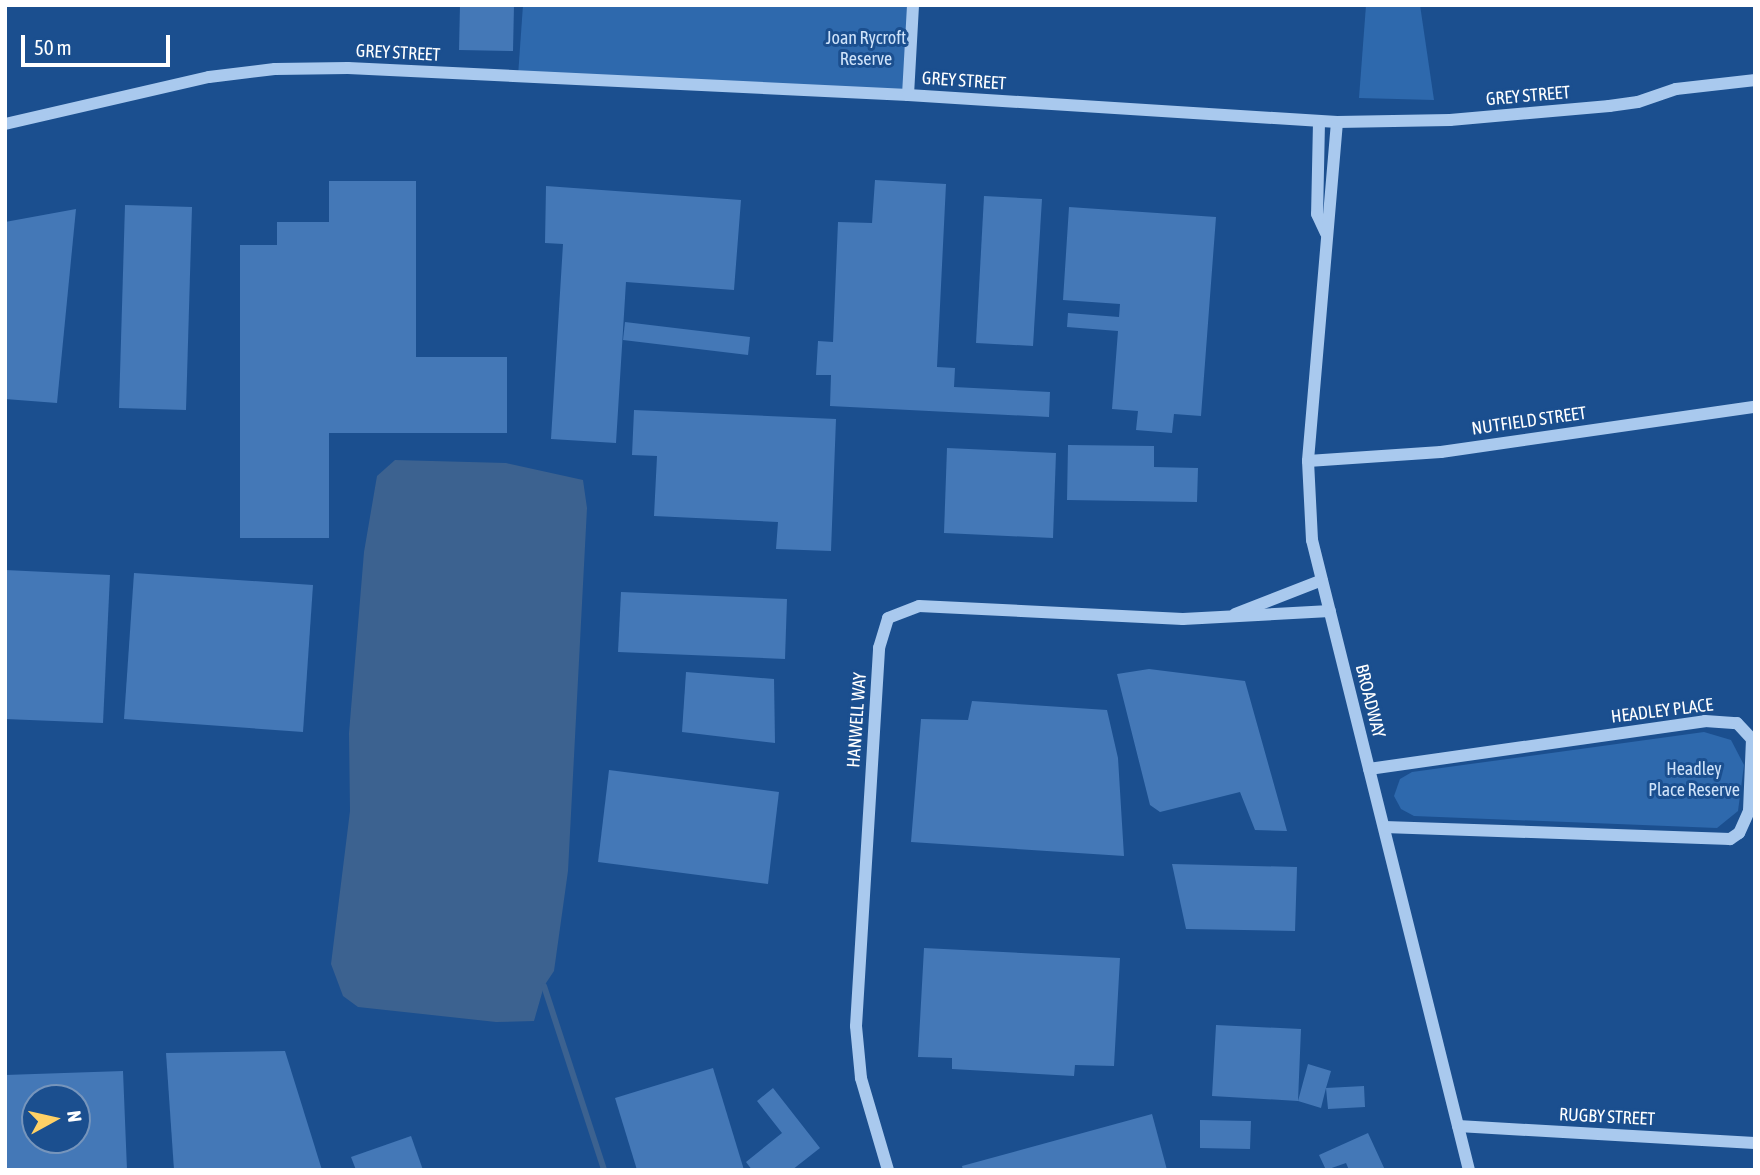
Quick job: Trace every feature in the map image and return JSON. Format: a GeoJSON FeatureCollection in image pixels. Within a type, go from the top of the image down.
{"type":"FeatureCollection","features":[{"type":"Feature","properties":{"kind":"street"},"geometry":{"type":"LineString","coordinates":[[908,95],[913,5]]}},
{"type":"Feature","properties":{"kind":"street","name":"GREY STREET"},"geometry":{"type":"LineString","coordinates":[[5,124],[209,77],[275,69],[348,68],[908,95],[1319,122],[1450,120],[1609,106],[1638,103],[1676,89],[1755,80]]}},
{"type":"Feature","properties":{"kind":"street","name":"BROADWAY"},"geometry":{"type":"LineString","coordinates":[[1319,122],[1317,214],[1326,233]]}},
{"type":"Feature","properties":{"kind":"street","name":"BROADWAY"},"geometry":{"type":"LineString","coordinates":[[1337,122],[1332,218],[1326,233],[1308,461],[1312,540],[1469,1170]]}},
{"type":"Feature","properties":{"kind":"street","name":"NUTFIELD STREET"},"geometry":{"type":"LineString","coordinates":[[1308,461],[1441,452],[1755,407]]}},
{"type":"Feature","properties":{"kind":"street","name":"HANWELL WAY"},"geometry":{"type":"LineString","coordinates":[[1234,614],[1322,580]]}},
{"type":"Feature","properties":{"kind":"street","name":"HANWELL WAY"},"geometry":{"type":"LineString","coordinates":[[888,1170],[861,1077],[856,1026],[879,648],[888,618],[919,606],[1183,620],[1234,614],[1330,611]]}},
{"type":"Feature","properties":{"kind":"street","name":"HEADLEY PLACE"},"geometry":{"type":"LineString","coordinates":[[1369,769],[1705,721],[1737,723],[1752,739],[1749,811],[1740,833],[1730,839],[1384,827]]}},
{"type":"Feature","properties":{"kind":"street","name":"RUGBY STREET"},"geometry":{"type":"LineString","coordinates":[[1458,1126],[1755,1143]]}},
{"type":"Feature","properties":{"kind":"green space","name":"Joan Rycroft Reserve"},"geometry":{"type":"Polygon","coordinates":[[[523,5],[913,5],[908,95],[518,76],[523,5]]]}},
{"type":"Feature","properties":{"kind":"green space"},"geometry":{"type":"Polygon","coordinates":[[[1366,5],[1420,5],[1434,100],[1359,98],[1366,5]]]}},
{"type":"Feature","properties":{"kind":"green space","name":"Headley Place Reserve"},"geometry":{"type":"Polygon","coordinates":[[[1704,732],[1731,740],[1744,765],[1738,811],[1717,828],[1414,816],[1401,809],[1394,796],[1400,779],[1412,772],[1704,732]]]}},
{"type":"Feature","properties":{"kind":"shaded area"},"geometry":{"type":"Polygon","coordinates":[[[395,460],[506,463],[583,480],[587,508],[568,871],[554,971],[544,986],[534,1021],[496,1022],[358,1007],[343,996],[331,964],[350,811],[349,733],[364,552],[377,476],[395,460]]]}},
{"type":"Feature","properties":{"kind":"building"},"geometry":{"type":"Polygon","coordinates":[[[460,5],[514,5],[513,51],[459,50],[460,5]]]}},
{"type":"Feature","properties":{"kind":"building"},"geometry":{"type":"Polygon","coordinates":[[[875,180],[946,184],[937,367],[955,368],[954,387],[1050,392],[1049,417],[830,406],[831,375],[816,375],[818,341],[833,342],[838,222],[872,223],[875,180]]]}},
{"type":"Feature","properties":{"kind":"building"},"geometry":{"type":"Polygon","coordinates":[[[329,181],[416,181],[416,357],[507,357],[507,433],[329,433],[329,538],[240,538],[240,245],[277,245],[277,222],[329,222],[329,181]]]}},
{"type":"Feature","properties":{"kind":"building"},"geometry":{"type":"Polygon","coordinates":[[[546,186],[741,200],[734,290],[626,282],[616,443],[551,439],[563,244],[545,243],[546,186]]]}},
{"type":"Feature","properties":{"kind":"building"},"geometry":{"type":"Polygon","coordinates":[[[984,196],[1042,199],[1033,346],[976,343],[984,196]]]}},
{"type":"Feature","properties":{"kind":"building"},"geometry":{"type":"Polygon","coordinates":[[[125,205],[192,207],[186,410],[119,408],[125,205]]]}},
{"type":"Feature","properties":{"kind":"building"},"geometry":{"type":"Polygon","coordinates":[[[1069,207],[1216,217],[1201,416],[1174,414],[1172,433],[1136,430],[1138,411],[1112,409],[1118,331],[1067,327],[1068,313],[1119,317],[1120,304],[1063,300],[1069,207]]]}},
{"type":"Feature","properties":{"kind":"building"},"geometry":{"type":"Polygon","coordinates":[[[76,209],[57,403],[5,399],[5,222],[76,209]]]}},
{"type":"Feature","properties":{"kind":"building"},"geometry":{"type":"Polygon","coordinates":[[[625,322],[750,337],[748,355],[623,340],[625,322]]]}},
{"type":"Feature","properties":{"kind":"building"},"geometry":{"type":"Polygon","coordinates":[[[634,410],[836,419],[831,551],[776,549],[778,522],[654,516],[657,456],[632,455],[634,410]]]}},
{"type":"Feature","properties":{"kind":"building"},"geometry":{"type":"Polygon","coordinates":[[[1068,445],[1154,446],[1154,467],[1198,468],[1197,502],[1067,500],[1068,445]]]}},
{"type":"Feature","properties":{"kind":"building"},"geometry":{"type":"Polygon","coordinates":[[[947,448],[1056,453],[1053,538],[944,533],[947,448]]]}},
{"type":"Feature","properties":{"kind":"building"},"geometry":{"type":"Polygon","coordinates":[[[5,570],[110,575],[103,723],[5,719],[5,570]]]}},
{"type":"Feature","properties":{"kind":"building"},"geometry":{"type":"Polygon","coordinates":[[[134,573],[313,585],[303,732],[124,719],[134,573]]]}},
{"type":"Feature","properties":{"kind":"building"},"geometry":{"type":"Polygon","coordinates":[[[621,592],[787,599],[785,659],[618,652],[621,592]]]}},
{"type":"Feature","properties":{"kind":"building"},"geometry":{"type":"Polygon","coordinates":[[[1149,669],[1245,681],[1287,831],[1255,830],[1240,792],[1160,812],[1150,805],[1117,674],[1149,669]]]}},
{"type":"Feature","properties":{"kind":"building"},"geometry":{"type":"Polygon","coordinates":[[[686,672],[774,679],[775,743],[682,732],[686,672]]]}},
{"type":"Feature","properties":{"kind":"building"},"geometry":{"type":"Polygon","coordinates":[[[972,701],[1107,710],[1118,758],[1124,856],[911,842],[921,719],[968,720],[972,701]]]}},
{"type":"Feature","properties":{"kind":"building"},"geometry":{"type":"Polygon","coordinates":[[[609,770],[779,792],[768,884],[598,862],[609,770]]]}},
{"type":"Feature","properties":{"kind":"building"},"geometry":{"type":"Polygon","coordinates":[[[1172,864],[1297,867],[1295,931],[1186,929],[1172,864]]]}},
{"type":"Feature","properties":{"kind":"building"},"geometry":{"type":"Polygon","coordinates":[[[924,948],[1120,958],[1114,1066],[1075,1065],[1074,1076],[952,1069],[952,1058],[918,1057],[924,948]]]}},
{"type":"Feature","properties":{"kind":"building"},"geometry":{"type":"Polygon","coordinates":[[[1216,1025],[1301,1029],[1298,1101],[1212,1096],[1216,1025]]]}},
{"type":"Feature","properties":{"kind":"building"},"geometry":{"type":"Polygon","coordinates":[[[285,1051],[322,1170],[174,1170],[166,1053],[285,1051]]]}},
{"type":"Feature","properties":{"kind":"building"},"geometry":{"type":"Polygon","coordinates":[[[1308,1064],[1331,1071],[1321,1108],[1298,1101],[1308,1064]]]}},
{"type":"Feature","properties":{"kind":"building"},"geometry":{"type":"Polygon","coordinates":[[[713,1068],[744,1170],[637,1170],[615,1098],[713,1068]]]}},
{"type":"Feature","properties":{"kind":"building"},"geometry":{"type":"Polygon","coordinates":[[[123,1071],[127,1170],[5,1170],[5,1075],[123,1071]]]}},
{"type":"Feature","properties":{"kind":"building"},"geometry":{"type":"Polygon","coordinates":[[[1364,1086],[1365,1107],[1328,1109],[1326,1088],[1364,1086]]]}},
{"type":"Feature","properties":{"kind":"building"},"geometry":{"type":"Polygon","coordinates":[[[773,1088],[820,1148],[792,1170],[752,1170],[746,1162],[782,1133],[757,1101],[773,1088]]]}},
{"type":"Feature","properties":{"kind":"building"},"geometry":{"type":"Polygon","coordinates":[[[1152,1114],[1167,1170],[963,1170],[962,1166],[1152,1114]]]}},
{"type":"Feature","properties":{"kind":"building"},"geometry":{"type":"Polygon","coordinates":[[[1200,1120],[1251,1121],[1250,1149],[1200,1148],[1200,1120]]]}},
{"type":"Feature","properties":{"kind":"building"},"geometry":{"type":"Polygon","coordinates":[[[1368,1133],[1385,1170],[1349,1170],[1346,1163],[1326,1170],[1319,1155],[1368,1133]]]}},
{"type":"Feature","properties":{"kind":"building"},"geometry":{"type":"Polygon","coordinates":[[[411,1136],[423,1170],[356,1170],[351,1157],[411,1136]]]}},
{"type":"Feature","properties":{"kind":"waterway"},"geometry":{"type":"LineString","coordinates":[[544,986],[604,1170]]}}]}
